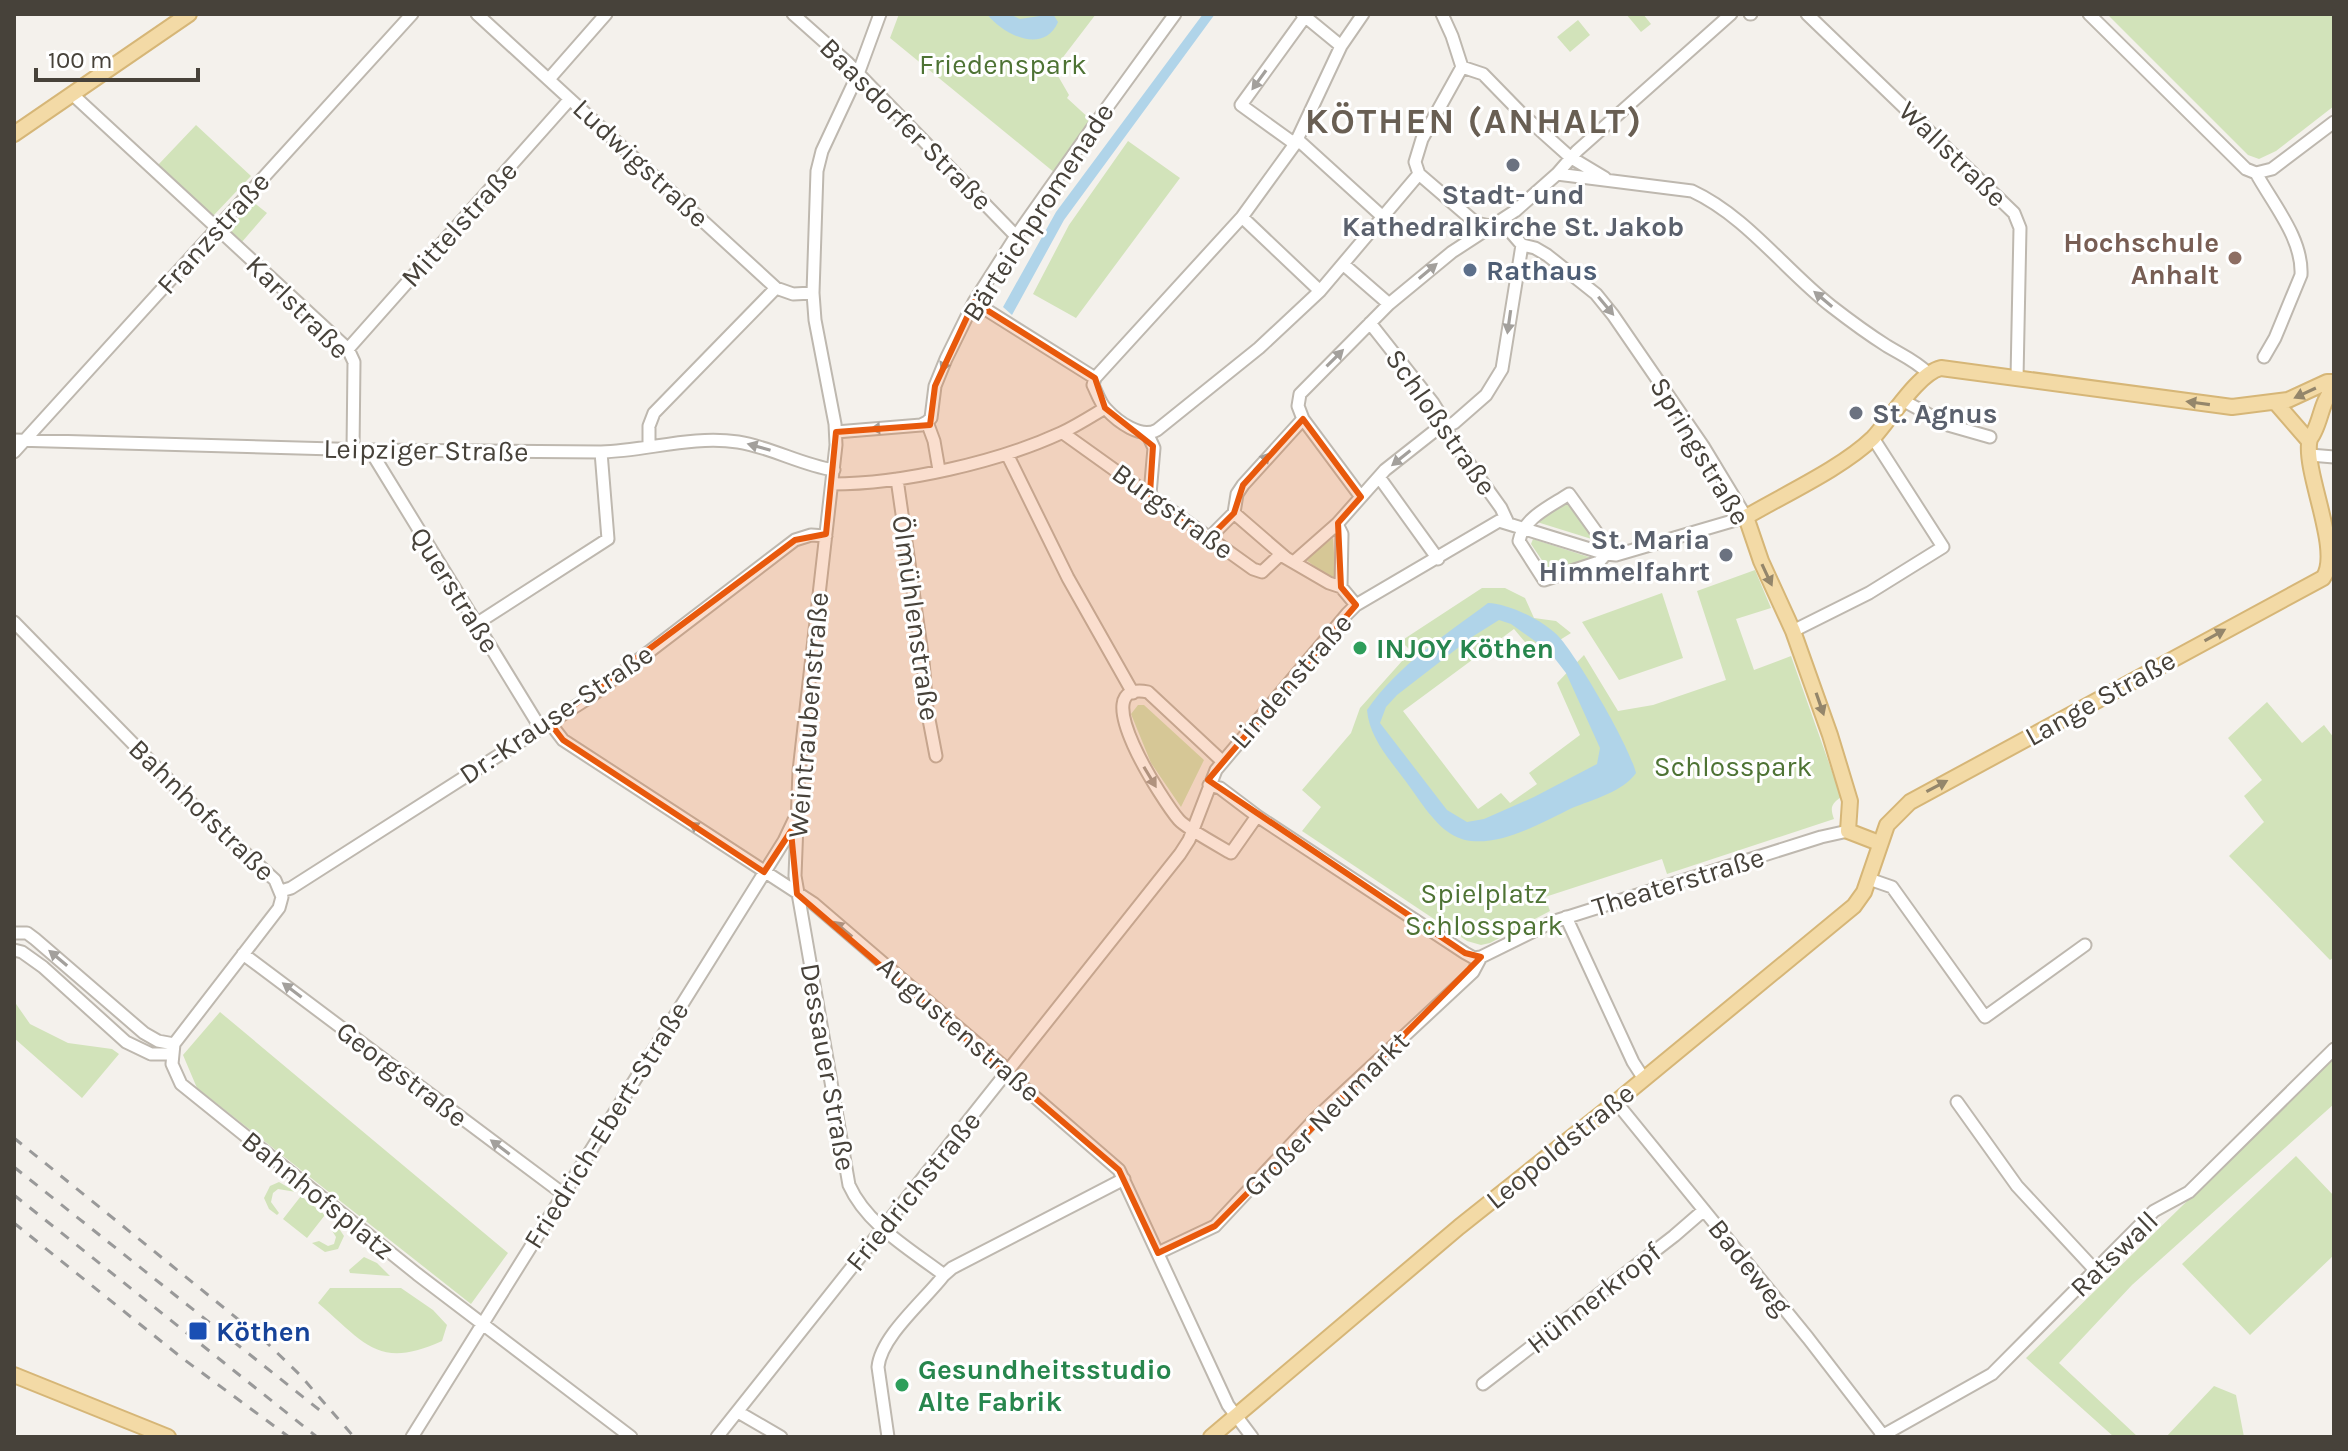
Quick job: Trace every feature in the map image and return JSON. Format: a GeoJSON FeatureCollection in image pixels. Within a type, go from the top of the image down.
{"type":"FeatureCollection","features":[{"type":"Feature","properties":{"kind":"main road"},"geometry":{"type":"LineString","coordinates":[[14,134],[189,14]]}},
{"type":"Feature","properties":{"kind":"main road"},"geometry":{"type":"LineString","coordinates":[[1746,517],[1850,456],[1873,438],[1928,373],[1941,368],[2211,405],[2276,403],[2327,382],[2334,385],[2322,405],[2309,448]]}},
{"type":"Feature","properties":{"kind":"main road","name":"Lange Straße"},"geometry":{"type":"LineString","coordinates":[[1880,840],[1893,817],[1922,794],[2316,582],[2331,570],[2309,448],[2276,403]]}},
{"type":"Feature","properties":{"kind":"main road","name":"Springstraße"},"geometry":{"type":"LineString","coordinates":[[1746,517],[1761,561],[1793,631],[1847,789],[1850,813],[1848,831]]}},
{"type":"Feature","properties":{"kind":"main road"},"geometry":{"type":"LineString","coordinates":[[1848,831],[1880,840]]}},
{"type":"Feature","properties":{"kind":"main road","name":"Leopoldstraße"},"geometry":{"type":"LineString","coordinates":[[1211,1437],[1459,1227],[1854,906],[1862,897],[1880,840]]}},
{"type":"Feature","properties":{"kind":"main road"},"geometry":{"type":"LineString","coordinates":[[14,1375],[168,1437]]}},
{"type":"Feature","properties":{"kind":"street","name":"Franzstraße"},"geometry":{"type":"LineString","coordinates":[[14,452],[19,440],[217,229],[412,14]]}},
{"type":"Feature","properties":{"kind":"street","name":"Ludwigstraße"},"geometry":{"type":"LineString","coordinates":[[477,14],[776,288]]}},
{"type":"Feature","properties":{"kind":"street"},"geometry":{"type":"LineString","coordinates":[[549,79],[606,14]]}},
{"type":"Feature","properties":{"kind":"street","name":"Baasdorfer Straße"},"geometry":{"type":"LineString","coordinates":[[793,14],[858,74],[1016,236]]}},
{"type":"Feature","properties":{"kind":"street","name":"Weintraubenstraße"},"geometry":{"type":"LineString","coordinates":[[797,894],[796,812],[836,432],[815,320],[813,293],[819,161],[858,74],[880,14]]}},
{"type":"Feature","properties":{"kind":"street","name":"Bärteichpromenade"},"geometry":{"type":"LineString","coordinates":[[927,422],[931,418],[935,386],[974,302],[1016,236],[1175,14]]}},
{"type":"Feature","properties":{"kind":"street"},"geometry":{"type":"LineString","coordinates":[[1150,436],[1105,408],[1093,385],[1095,378],[1242,217],[1296,142],[1341,46],[1363,14]]}},
{"type":"Feature","properties":{"kind":"street"},"geometry":{"type":"LineString","coordinates":[[1150,436],[1259,348],[1320,291],[1419,174],[1415,162],[1422,139],[1462,67],[1442,14]]}},
{"type":"Feature","properties":{"kind":"street"},"geometry":{"type":"LineString","coordinates":[[1361,497],[1303,419],[1298,406],[1300,394],[1389,304],[1476,234],[1515,211],[1557,174],[1570,157],[1731,14]]}},
{"type":"Feature","properties":{"kind":"street","name":"Wallstraße"},"geometry":{"type":"LineString","coordinates":[[1807,14],[2014,213],[2020,228],[2017,378]]}},
{"type":"Feature","properties":{"kind":"street"},"geometry":{"type":"LineString","coordinates":[[2089,14],[2246,169],[2256,173],[2272,169],[2334,122]]}},
{"type":"Feature","properties":{"kind":"street"},"geometry":{"type":"LineString","coordinates":[[1341,46],[1305,15],[1241,105],[1296,142],[1384,218]]}},
{"type":"Feature","properties":{"kind":"street"},"geometry":{"type":"LineString","coordinates":[[1462,67],[1483,74],[1570,157],[1607,179]]}},
{"type":"Feature","properties":{"kind":"street","name":"Karlstraße"},"geometry":{"type":"LineString","coordinates":[[72,94],[348,349],[354,362],[353,450]]}},
{"type":"Feature","properties":{"kind":"street","name":"Mittelstraße"},"geometry":{"type":"LineString","coordinates":[[348,349],[570,99]]}},
{"type":"Feature","properties":{"kind":"street"},"geometry":{"type":"LineString","coordinates":[[2256,173],[2299,248],[2301,264],[2298,282],[2264,357]]}},
{"type":"Feature","properties":{"kind":"street","name":"Springstraße"},"geometry":{"type":"LineString","coordinates":[[1419,174],[1476,223],[1509,230],[1522,245],[1535,248],[1596,294],[1703,446],[1746,517]]}},
{"type":"Feature","properties":{"kind":"street"},"geometry":{"type":"LineString","coordinates":[[1557,174],[1692,191],[1702,196],[1737,222],[1830,305],[1928,373]]}},
{"type":"Feature","properties":{"kind":"street"},"geometry":{"type":"LineString","coordinates":[[1242,217],[1320,291]]}},
{"type":"Feature","properties":{"kind":"street"},"geometry":{"type":"LineString","coordinates":[[1295,561],[1337,524],[1379,477],[1437,429],[1446,427],[1480,403],[1502,369],[1522,245]]}},
{"type":"Feature","properties":{"kind":"street"},"geometry":{"type":"LineString","coordinates":[[1343,264],[1389,304]]}},
{"type":"Feature","properties":{"kind":"street"},"geometry":{"type":"LineString","coordinates":[[649,447],[649,426],[654,413],[776,288],[793,294],[813,293]]}},
{"type":"Feature","properties":{"kind":"street"},"geometry":{"type":"LineString","coordinates":[[974,302],[1095,378]]}},
{"type":"Feature","properties":{"kind":"street","name":"Schloßstraße"},"geometry":{"type":"LineString","coordinates":[[1370,323],[1413,376],[1508,523]]}},
{"type":"Feature","properties":{"kind":"street"},"geometry":{"type":"LineString","coordinates":[[1904,401],[1948,425],[1990,437]]}},
{"type":"Feature","properties":{"kind":"street"},"geometry":{"type":"LineString","coordinates":[[832,484],[897,479],[1007,454],[1063,433],[1105,408]]}},
{"type":"Feature","properties":{"kind":"street"},"geometry":{"type":"LineString","coordinates":[[1210,537],[1234,513],[1237,494],[1243,485],[1303,419]]}},
{"type":"Feature","properties":{"kind":"street"},"geometry":{"type":"LineString","coordinates":[[836,432],[927,422],[939,470]]}},
{"type":"Feature","properties":{"kind":"street","name":"Burgstraße"},"geometry":{"type":"LineString","coordinates":[[1063,433],[1258,571],[1267,569],[1281,554]]}},
{"type":"Feature","properties":{"kind":"street"},"geometry":{"type":"LineString","coordinates":[[1150,436],[1150,494]]}},
{"type":"Feature","properties":{"kind":"street"},"geometry":{"type":"LineString","coordinates":[[1793,631],[1858,599],[1943,547],[1873,438]]}},
{"type":"Feature","properties":{"kind":"street","name":"Leipziger Straße"},"geometry":{"type":"LineString","coordinates":[[19,440],[353,450],[601,452],[633,451],[712,440],[738,442],[834,470]]}},
{"type":"Feature","properties":{"kind":"street"},"geometry":{"type":"LineString","coordinates":[[2309,448],[2334,457]]}},
{"type":"Feature","properties":{"kind":"street","name":"Querstraße"},"geometry":{"type":"LineString","coordinates":[[370,450],[476,624],[546,726]]}},
{"type":"Feature","properties":{"kind":"street"},"geometry":{"type":"LineString","coordinates":[[476,624],[608,539],[601,452]]}},
{"type":"Feature","properties":{"kind":"street"},"geometry":{"type":"LineString","coordinates":[[1007,454],[1084,608],[1133,693]]}},
{"type":"Feature","properties":{"kind":"street"},"geometry":{"type":"LineString","coordinates":[[1379,477],[1438,559]]}},
{"type":"Feature","properties":{"kind":"street","name":"Ölmühlenstraße"},"geometry":{"type":"LineString","coordinates":[[897,479],[936,756]]}},
{"type":"Feature","properties":{"kind":"street"},"geometry":{"type":"LineString","coordinates":[[1569,494],[1602,540],[1606,554],[1599,562],[1544,580],[1519,541],[1529,521],[1569,494]]}},
{"type":"Feature","properties":{"kind":"street"},"geometry":{"type":"LineString","coordinates":[[1234,513],[1281,554],[1341,587],[1356,605]]}},
{"type":"Feature","properties":{"kind":"street"},"geometry":{"type":"LineString","coordinates":[[1508,523],[1606,554],[1624,553],[1746,517]]}},
{"type":"Feature","properties":{"kind":"street","name":"Lindenstraße"},"geometry":{"type":"LineString","coordinates":[[1193,828],[1222,761],[1356,605],[1493,524],[1499,521],[1508,523]]}},
{"type":"Feature","properties":{"kind":"street"},"geometry":{"type":"LineString","coordinates":[[1337,524],[1342,534],[1341,587]]}},
{"type":"Feature","properties":{"kind":"street","name":"Dr.-Krause-Straße"},"geometry":{"type":"LineString","coordinates":[[281,891],[291,888],[590,697],[795,540],[811,535],[826,536]]}},
{"type":"Feature","properties":{"kind":"street","name":"Bahnhofstraße"},"geometry":{"type":"LineString","coordinates":[[14,622],[201,813],[275,880],[281,891],[279,908],[173,1049]]}},
{"type":"Feature","properties":{"kind":"street"},"geometry":{"type":"LineString","coordinates":[[1222,761],[1154,696],[1140,691],[1123,702],[1121,714],[1143,767],[1179,821],[1231,853],[1257,816]]}},
{"type":"Feature","properties":{"kind":"street","name":"Augustenstraße"},"geometry":{"type":"LineString","coordinates":[[546,726],[825,913],[1119,1170],[1228,1405],[1252,1437]]}},
{"type":"Feature","properties":{"kind":"street"},"geometry":{"type":"LineString","coordinates":[[1209,785],[1220,788],[1257,816],[1465,953],[1474,958],[1481,957]]}},
{"type":"Feature","properties":{"kind":"street","name":"Friedrich-Ebert-Straße"},"geometry":{"type":"LineString","coordinates":[[412,1437],[784,841],[796,812]]}},
{"type":"Feature","properties":{"kind":"street","name":"Friedrichstraße"},"geometry":{"type":"LineString","coordinates":[[717,1437],[1180,854],[1193,828]]}},
{"type":"Feature","properties":{"kind":"street","name":"Theaterstraße"},"geometry":{"type":"LineString","coordinates":[[1481,957],[1540,926],[1566,917],[1848,831]]}},
{"type":"Feature","properties":{"kind":"street"},"geometry":{"type":"LineString","coordinates":[[1869,879],[1892,887],[1985,1017],[2085,945]]}},
{"type":"Feature","properties":{"kind":"street","name":"Dessauer Straße"},"geometry":{"type":"LineString","coordinates":[[797,894],[846,1176],[860,1205],[884,1229],[944,1275]]}},
{"type":"Feature","properties":{"kind":"street"},"geometry":{"type":"LineString","coordinates":[[1566,917],[1633,1062],[1644,1079]]}},
{"type":"Feature","properties":{"kind":"street"},"geometry":{"type":"LineString","coordinates":[[14,933],[27,933],[144,1033],[173,1049]]}},
{"type":"Feature","properties":{"kind":"street"},"geometry":{"type":"LineString","coordinates":[[14,950],[43,967],[126,1042],[151,1054],[173,1049]]}},
{"type":"Feature","properties":{"kind":"street","name":"Georgstraße"},"geometry":{"type":"LineString","coordinates":[[243,954],[562,1193]]}},
{"type":"Feature","properties":{"kind":"street","name":"Großer Neumarkt"},"geometry":{"type":"LineString","coordinates":[[1158,1253],[1215,1226],[1315,1119],[1473,972],[1481,957]]}},
{"type":"Feature","properties":{"kind":"street","name":"Bahnhofsplatz"},"geometry":{"type":"LineString","coordinates":[[173,1049],[173,1071],[181,1084],[631,1437]]}},
{"type":"Feature","properties":{"kind":"street","name":"Ratswall"},"geometry":{"type":"LineString","coordinates":[[1881,1436],[1992,1374],[2154,1211],[2189,1192],[2334,1049]]}},
{"type":"Feature","properties":{"kind":"street","name":"Badeweg"},"geometry":{"type":"LineString","coordinates":[[1616,1102],[1808,1338],[1881,1436]]}},
{"type":"Feature","properties":{"kind":"street"},"geometry":{"type":"LineString","coordinates":[[1957,1102],[2017,1186],[2095,1270]]}},
{"type":"Feature","properties":{"kind":"street"},"geometry":{"type":"LineString","coordinates":[[888,1437],[879,1356],[944,1275],[952,1268],[1124,1179]]}},
{"type":"Feature","properties":{"kind":"street","name":"Hühnerkropf"},"geometry":{"type":"LineString","coordinates":[[1483,1384],[1704,1210]]}},
{"type":"Feature","properties":{"kind":"street"},"geometry":{"type":"LineString","coordinates":[[738,1412],[781,1437]]}},
{"type":"Feature","properties":{"kind":"highlighted area"},"geometry":{"type":"Polygon","coordinates":[[[974,302],[1095,378],[1105,408],[1153,446],[1150,494],[1210,537],[1234,513],[1243,485],[1303,419],[1361,497],[1338,523],[1341,587],[1356,605],[1208,780],[1465,953],[1481,957],[1215,1226],[1158,1253],[1119,1170],[797,894],[791,831],[764,872],[563,740],[550,723],[795,540],[826,534],[836,432],[930,425],[935,386],[974,302]]]}},
{"type":"Feature","properties":{"kind":"green space","name":"Friedenspark"},"geometry":{"type":"Polygon","coordinates":[[[899,14],[1096,14],[1054,69],[1069,95],[1067,98],[1092,121],[1055,173],[890,38],[899,14]]]}},
{"type":"Feature","properties":{"kind":"green space"},"geometry":{"type":"Polygon","coordinates":[[[1626,14],[1643,14],[1651,24],[1641,32],[1626,14]]]}},
{"type":"Feature","properties":{"kind":"green space"},"geometry":{"type":"Polygon","coordinates":[[[2107,14],[2334,14],[2334,106],[2276,151],[2259,159],[2248,155],[2107,14]]]}},
{"type":"Feature","properties":{"kind":"green space"},"geometry":{"type":"Polygon","coordinates":[[[1578,20],[1590,35],[1570,52],[1557,37],[1578,20]]]}},
{"type":"Feature","properties":{"kind":"green space"},"geometry":{"type":"Polygon","coordinates":[[[196,125],[251,176],[213,216],[158,165],[196,125]]]}},
{"type":"Feature","properties":{"kind":"green space"},"geometry":{"type":"Polygon","coordinates":[[[1128,141],[1180,178],[1076,318],[1033,294],[1069,225],[1128,141]]]}},
{"type":"Feature","properties":{"kind":"green space"},"geometry":{"type":"Polygon","coordinates":[[[253,202],[267,213],[241,243],[227,231],[253,202]]]}},
{"type":"Feature","properties":{"kind":"green space"},"geometry":{"type":"Polygon","coordinates":[[[1569,500],[1598,541],[1537,522],[1569,500]]]}},
{"type":"Feature","properties":{"kind":"green space"},"geometry":{"type":"Polygon","coordinates":[[[1333,538],[1336,583],[1305,559],[1333,538]]]}},
{"type":"Feature","properties":{"kind":"green space"},"geometry":{"type":"Polygon","coordinates":[[[1533,539],[1592,558],[1552,575],[1531,544],[1533,539]]]}},
{"type":"Feature","properties":{"kind":"green space","name":"Schlosspark"},"geometry":{"type":"Polygon","coordinates":[[[1755,570],[1771,608],[1736,619],[1754,670],[1791,656],[1841,797],[1832,806],[1834,819],[1667,874],[1662,859],[1545,897],[1550,911],[1481,945],[1467,941],[1302,831],[1321,807],[1302,790],[1351,733],[1360,708],[1411,651],[1401,641],[1482,588],[1505,588],[1525,598],[1534,618],[1556,621],[1571,633],[1536,655],[1514,629],[1403,711],[1478,809],[1501,793],[1510,803],[1537,784],[1529,773],[1580,735],[1557,683],[1584,655],[1618,711],[1653,705],[1726,680],[1697,591],[1755,570]]]}},
{"type":"Feature","properties":{"kind":"green space"},"geometry":{"type":"Polygon","coordinates":[[[1662,593],[1683,658],[1619,680],[1582,622],[1662,593]]]}},
{"type":"Feature","properties":{"kind":"green space"},"geometry":{"type":"Polygon","coordinates":[[[2267,702],[2302,743],[2324,725],[2334,738],[2334,957],[2330,960],[2229,856],[2264,822],[2244,796],[2262,780],[2228,738],[2267,702]]]}},
{"type":"Feature","properties":{"kind":"green space"},"geometry":{"type":"Polygon","coordinates":[[[1138,705],[1144,705],[1204,760],[1181,807],[1151,763],[1131,714],[1138,705]]]}},
{"type":"Feature","properties":{"kind":"green space"},"geometry":{"type":"Polygon","coordinates":[[[14,1001],[30,1024],[68,1043],[112,1049],[119,1054],[82,1098],[14,1038],[14,1001]]]}},
{"type":"Feature","properties":{"kind":"green space"},"geometry":{"type":"Polygon","coordinates":[[[220,1012],[508,1253],[471,1304],[197,1088],[183,1055],[220,1012]]]}},
{"type":"Feature","properties":{"kind":"green space"},"geometry":{"type":"Polygon","coordinates":[[[2334,1058],[2334,1104],[2132,1285],[2059,1363],[2138,1437],[2114,1437],[2026,1358],[2334,1058]]]}},
{"type":"Feature","properties":{"kind":"green space"},"geometry":{"type":"Polygon","coordinates":[[[2296,1156],[2334,1196],[2334,1255],[2250,1335],[2182,1264],[2296,1156]]]}},
{"type":"Feature","properties":{"kind":"green space"},"geometry":{"type":"Polygon","coordinates":[[[279,1182],[296,1192],[278,1189],[273,1193],[271,1202],[279,1213],[277,1215],[269,1209],[264,1198],[270,1186],[279,1182]]]}},
{"type":"Feature","properties":{"kind":"green space"},"geometry":{"type":"Polygon","coordinates":[[[301,1196],[325,1215],[307,1238],[283,1219],[301,1196]]]}},
{"type":"Feature","properties":{"kind":"green space"},"geometry":{"type":"Polygon","coordinates":[[[336,1224],[344,1236],[338,1249],[325,1252],[312,1243],[334,1244],[336,1237],[331,1229],[336,1224]]]}},
{"type":"Feature","properties":{"kind":"green space"},"geometry":{"type":"Polygon","coordinates":[[[364,1257],[377,1263],[390,1276],[350,1273],[349,1270],[364,1257]]]}},
{"type":"Feature","properties":{"kind":"green space"},"geometry":{"type":"Polygon","coordinates":[[[330,1288],[401,1288],[433,1310],[447,1325],[442,1341],[402,1353],[374,1348],[318,1303],[330,1288]]]}},
{"type":"Feature","properties":{"kind":"green space"},"geometry":{"type":"Polygon","coordinates":[[[2214,1386],[2236,1395],[2244,1437],[2166,1437],[2214,1386]]]}},
{"type":"Feature","properties":{"kind":"water"},"geometry":{"type":"Polygon","coordinates":[[[987,14],[1009,14],[1020,19],[1053,14],[1058,22],[1052,32],[1034,40],[1003,29],[987,14]]]}},
{"type":"Feature","properties":{"kind":"water"},"geometry":{"type":"Polygon","coordinates":[[[1203,14],[1215,14],[1064,220],[1012,315],[1003,307],[1056,212],[1203,14]]]}},
{"type":"Feature","properties":{"kind":"water"},"geometry":{"type":"Polygon","coordinates":[[[1488,603],[1516,610],[1560,638],[1591,683],[1624,743],[1636,773],[1624,785],[1607,794],[1529,829],[1480,841],[1465,840],[1437,823],[1380,746],[1371,729],[1367,710],[1407,665],[1488,603]],[[1499,620],[1472,637],[1397,695],[1386,707],[1380,723],[1447,810],[1467,822],[1484,819],[1534,797],[1597,764],[1600,748],[1566,673],[1549,651],[1511,624],[1499,620]]]}},
{"type":"Feature","properties":{"kind":"railway"},"geometry":{"type":"LineString","coordinates":[[14,1138],[265,1341],[300,1375],[354,1437]]}},
{"type":"Feature","properties":{"kind":"railway"},"geometry":{"type":"LineString","coordinates":[[14,1167],[327,1416]]}},
{"type":"Feature","properties":{"kind":"railway"},"geometry":{"type":"LineString","coordinates":[[14,1195],[317,1437]]}},
{"type":"Feature","properties":{"kind":"railway"},"geometry":{"type":"LineString","coordinates":[[14,1223],[182,1358],[289,1437]]}},
{"type":"Feature","properties":{"kind":"place","name":"Stadt- und Kathedralkirche St. Jakob"},"geometry":{"type":"Point","coordinates":[1513,165]}},
{"type":"Feature","properties":{"kind":"place","name":"Hochschule Anhalt"},"geometry":{"type":"Point","coordinates":[2235,258]}},
{"type":"Feature","properties":{"kind":"place","name":"Rathaus"},"geometry":{"type":"Point","coordinates":[1470,270]}},
{"type":"Feature","properties":{"kind":"place","name":"St. Agnus"},"geometry":{"type":"Point","coordinates":[1856,413]}},
{"type":"Feature","properties":{"kind":"place","name":"St. Maria Himmelfahrt"},"geometry":{"type":"Point","coordinates":[1726,555]}},
{"type":"Feature","properties":{"kind":"place","name":"INJOY Köthen"},"geometry":{"type":"Point","coordinates":[1360,648]}},
{"type":"Feature","properties":{"kind":"place","name":"Köthen"},"geometry":{"type":"Point","coordinates":[198,1331]}},
{"type":"Feature","properties":{"kind":"place","name":"Gesundheitsstudio Alte Fabrik"},"geometry":{"type":"Point","coordinates":[902,1385]}},
{"type":"Feature","properties":{"kind":"district","name":"KÖTHEN (ANHALT)"},"geometry":{"type":"Point","coordinates":[1474,121]}},
{"type":"Feature","properties":{"kind":"park label","name":"Spielplatz Schlosspark"},"geometry":{"type":"Point","coordinates":[1484,909]}}]}
